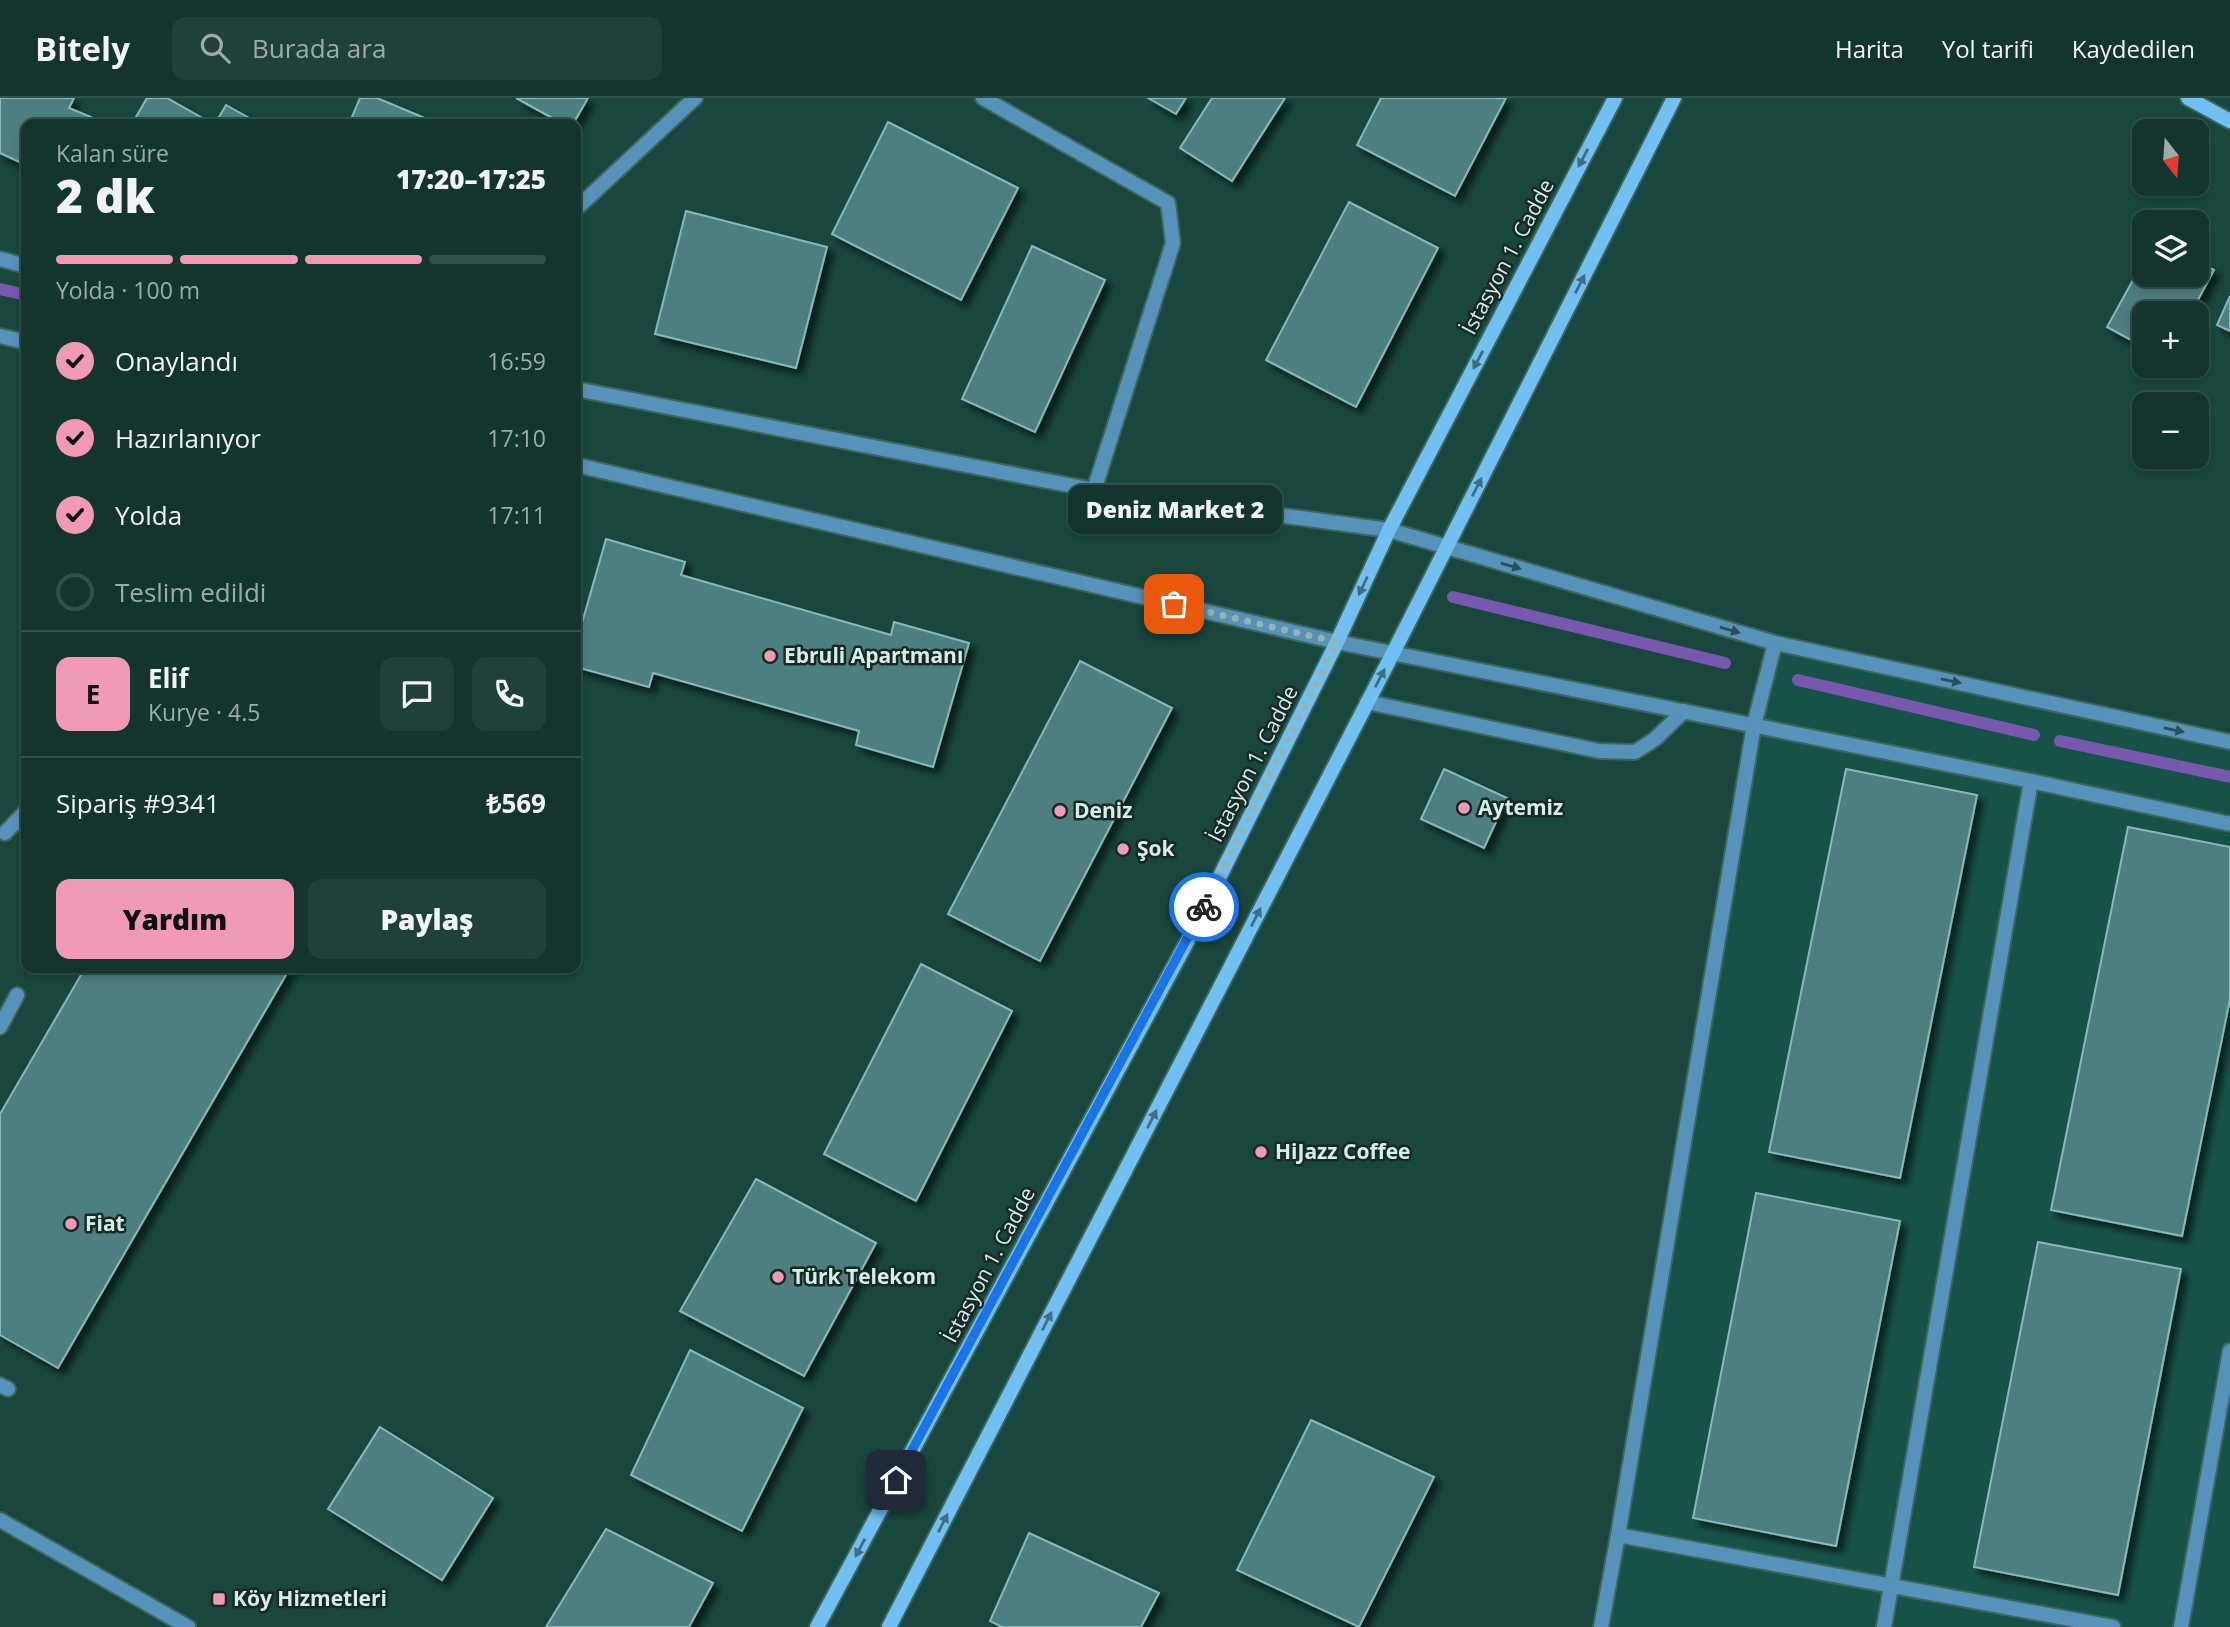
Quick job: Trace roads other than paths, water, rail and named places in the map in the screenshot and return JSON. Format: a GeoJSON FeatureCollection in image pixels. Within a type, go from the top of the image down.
{"type":"FeatureCollection","features":[{"type":"Feature","properties":{"kind":"main road","name":"İstasyon 1. Cadde"},"geometry":{"type":"LineString","coordinates":[[817,1627],[1186,942],[1337,642],[1389,530],[1615,98]]}},
{"type":"Feature","properties":{"kind":"main road"},"geometry":{"type":"LineString","coordinates":[[889,1627],[1393,653],[1674,98]]}},
{"type":"Feature","properties":{"kind":"main road"},"geometry":{"type":"LineString","coordinates":[[2188,98],[2230,121]]}},
{"type":"Feature","properties":{"kind":"street"},"geometry":{"type":"LineString","coordinates":[[581,204],[695,98]]}},
{"type":"Feature","properties":{"kind":"street"},"geometry":{"type":"LineString","coordinates":[[983,98],[1168,203],[1173,243],[1094,490]]}},
{"type":"Feature","properties":{"kind":"street"},"geometry":{"type":"LineString","coordinates":[[0,259],[21,265]]}},
{"type":"Feature","properties":{"kind":"street"},"geometry":{"type":"LineString","coordinates":[[0,336],[21,341]]}},
{"type":"Feature","properties":{"kind":"street"},"geometry":{"type":"LineString","coordinates":[[581,390],[1094,490],[1389,530],[1775,643],[2230,742]]}},
{"type":"Feature","properties":{"kind":"street"},"geometry":{"type":"LineString","coordinates":[[581,466],[1337,642],[2031,781],[2230,824]]}},
{"type":"Feature","properties":{"kind":"street"},"geometry":{"type":"LineString","coordinates":[[1601,1627],[1754,725],[1775,643]]}},
{"type":"Feature","properties":{"kind":"street"},"geometry":{"type":"LineString","coordinates":[[1367,702],[1599,751],[1635,751],[1655,739],[1684,711]]}},
{"type":"Feature","properties":{"kind":"street"},"geometry":{"type":"LineString","coordinates":[[1884,1627],[2031,781]]}},
{"type":"Feature","properties":{"kind":"street"},"geometry":{"type":"LineString","coordinates":[[5,834],[21,816]]}},
{"type":"Feature","properties":{"kind":"street"},"geometry":{"type":"LineString","coordinates":[[0,1027],[17,995]]}},
{"type":"Feature","properties":{"kind":"street"},"geometry":{"type":"LineString","coordinates":[[2181,1627],[2230,1351]]}},
{"type":"Feature","properties":{"kind":"street"},"geometry":{"type":"LineString","coordinates":[[0,1520],[188,1627]]}},
{"type":"Feature","properties":{"kind":"street"},"geometry":{"type":"LineString","coordinates":[[1618,1535],[2113,1627]]}},
{"type":"Feature","properties":{"kind":"waterway"},"geometry":{"type":"LineString","coordinates":[[0,289],[21,294]]}},
{"type":"Feature","properties":{"kind":"waterway"},"geometry":{"type":"LineString","coordinates":[[1453,597],[1725,663]]}},
{"type":"Feature","properties":{"kind":"waterway"},"geometry":{"type":"LineString","coordinates":[[1798,680],[2034,735]]}},
{"type":"Feature","properties":{"kind":"waterway"},"geometry":{"type":"LineString","coordinates":[[2060,741],[2230,777]]}},
{"type":"Feature","properties":{"kind":"place","name":"Deniz Market 2"},"geometry":{"type":"Point","coordinates":[1174,604]}},
{"type":"Feature","properties":{"kind":"place","name":"Ebruli Apartmanı"},"geometry":{"type":"Point","coordinates":[770,656]}},
{"type":"Feature","properties":{"kind":"place","name":"Aytemiz"},"geometry":{"type":"Point","coordinates":[1464,808]}},
{"type":"Feature","properties":{"kind":"place","name":"Deniz"},"geometry":{"type":"Point","coordinates":[1060,811]}},
{"type":"Feature","properties":{"kind":"place","name":"Şok"},"geometry":{"type":"Point","coordinates":[1123,849]}},
{"type":"Feature","properties":{"kind":"place","name":"HiJazz Coffee"},"geometry":{"type":"Point","coordinates":[1261,1152]}},
{"type":"Feature","properties":{"kind":"place","name":"Fiat"},"geometry":{"type":"Point","coordinates":[71,1224]}},
{"type":"Feature","properties":{"kind":"place","name":"Türk Telekom"},"geometry":{"type":"Point","coordinates":[778,1277]}},
{"type":"Feature","properties":{"kind":"place","name":"Köy Hizmetleri"},"geometry":{"type":"Point","coordinates":[219,1599]}}]}
